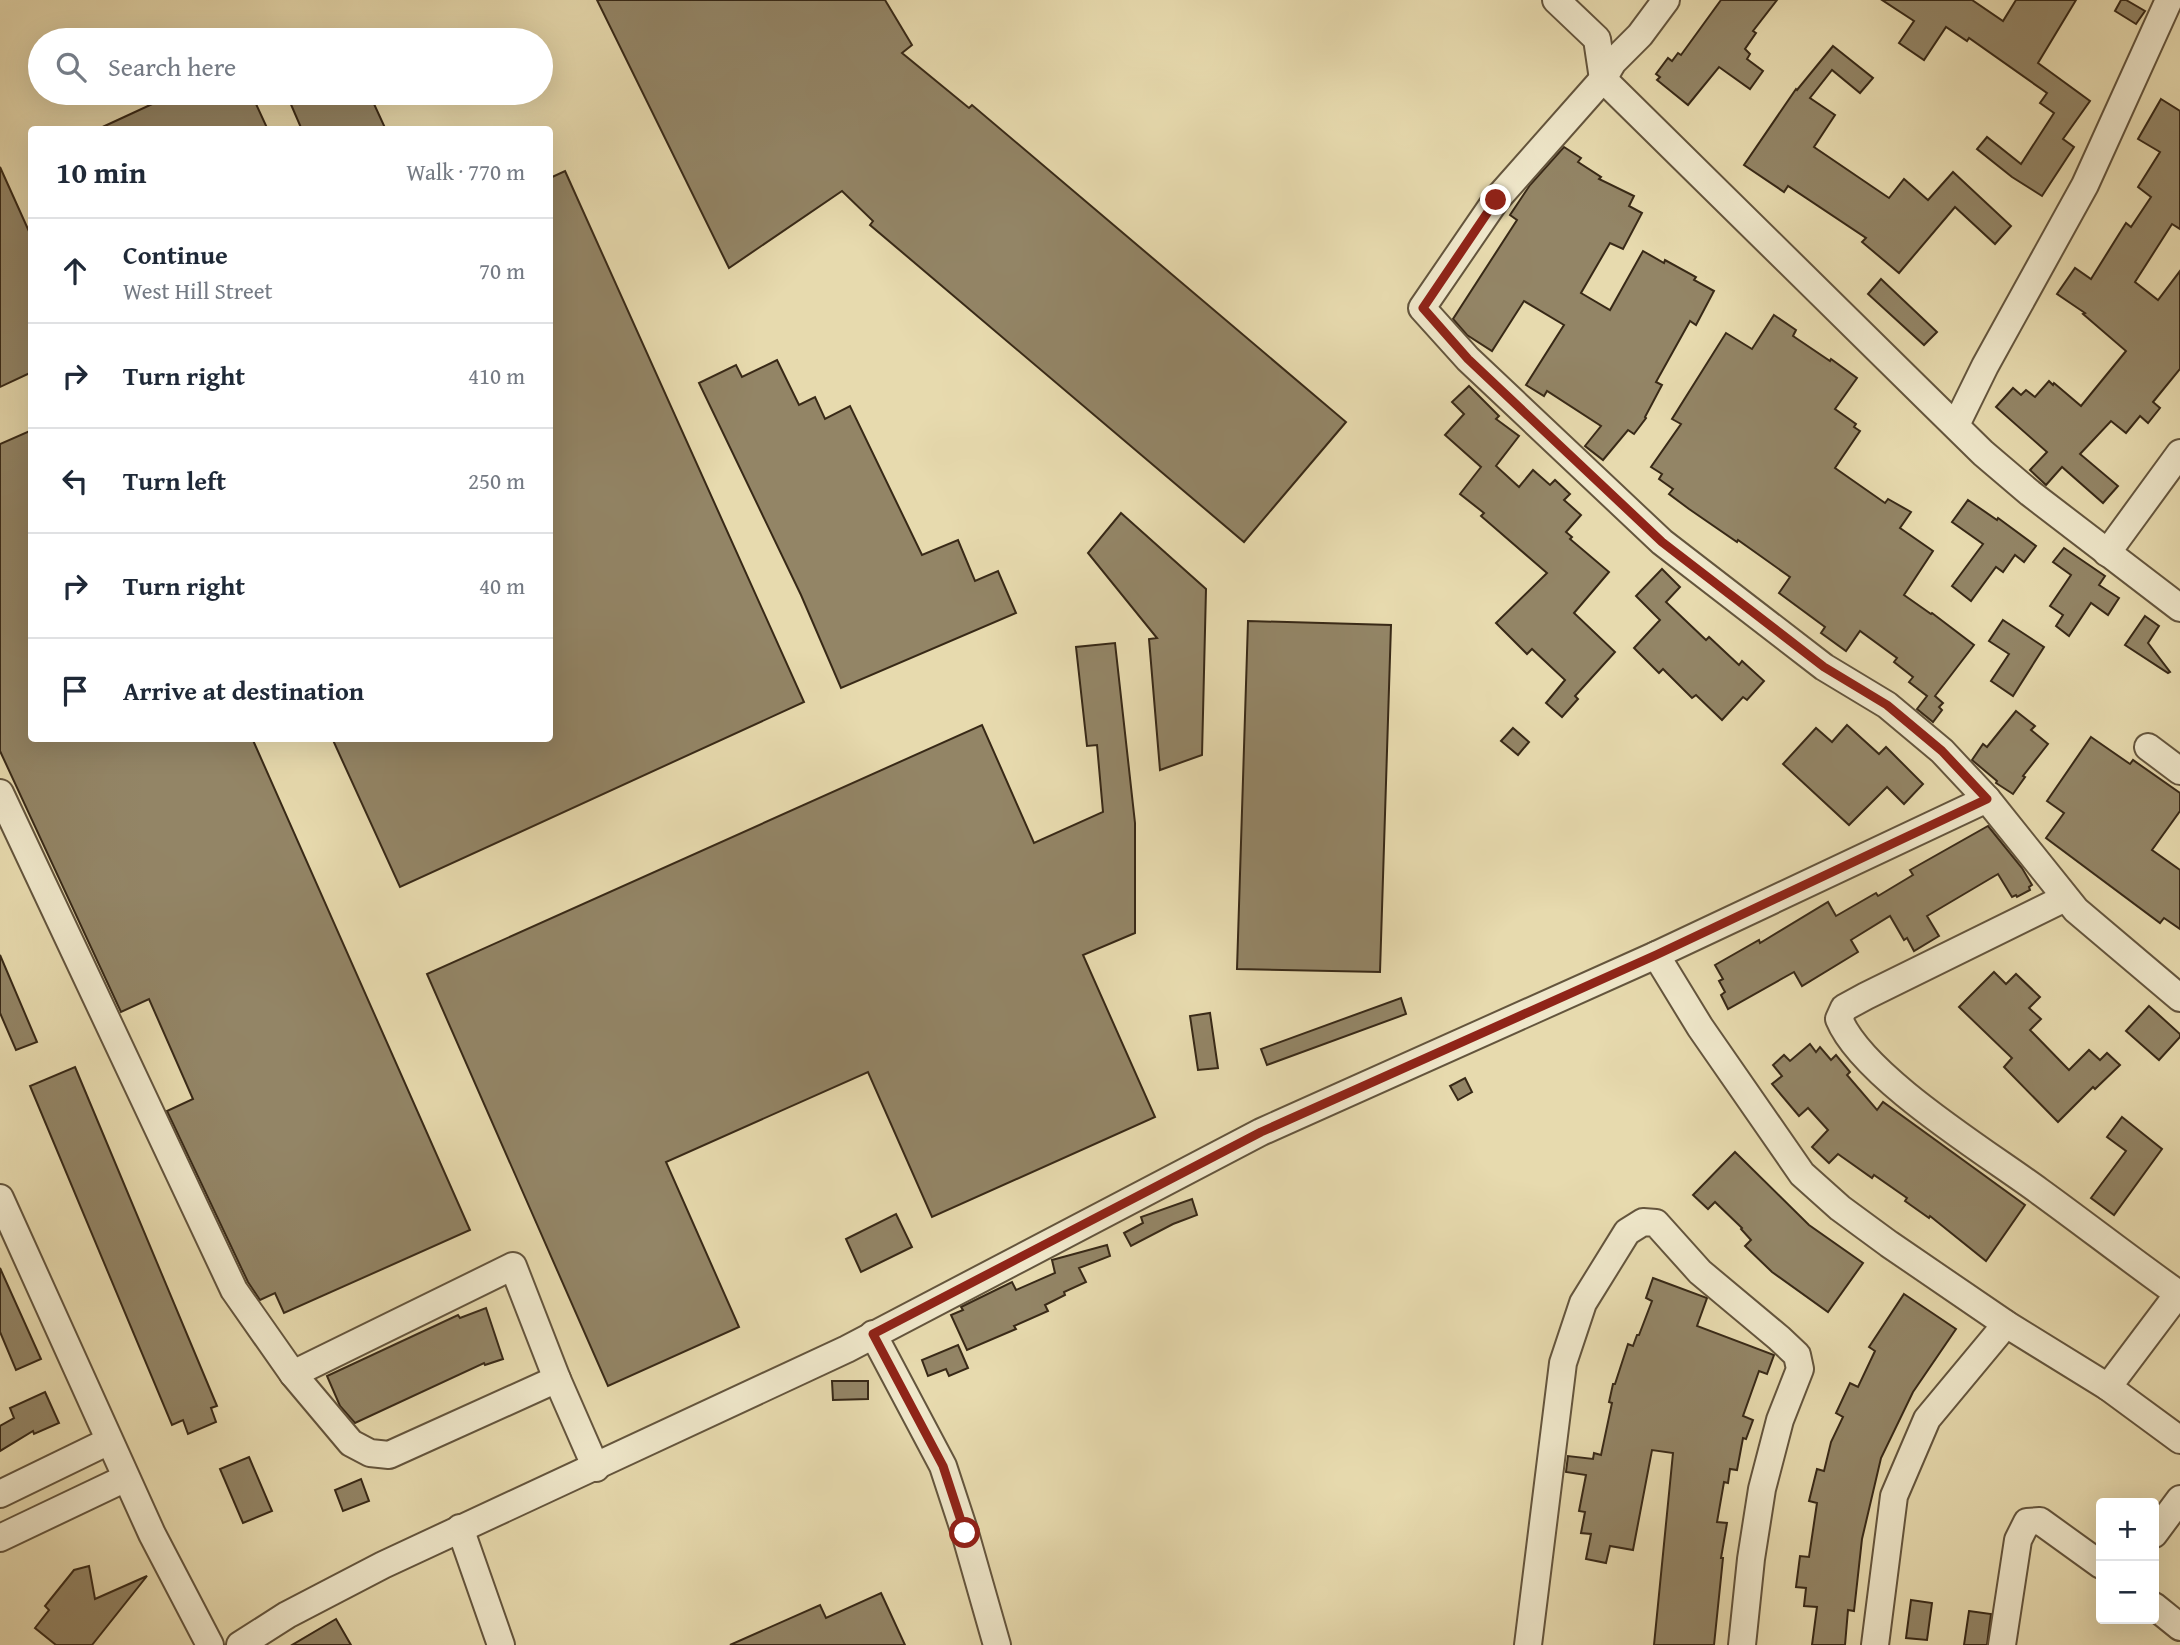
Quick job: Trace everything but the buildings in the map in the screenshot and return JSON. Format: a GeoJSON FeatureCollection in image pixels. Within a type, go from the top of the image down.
{"type":"FeatureCollection","features":[{"type":"Feature","properties":{"kind":"street"},"geometry":{"type":"LineString","coordinates":[[1556,0],[1597,39],[1602,79],[1983,453],[2030,493],[2180,608]]}},
{"type":"Feature","properties":{"kind":"street"},"geometry":{"type":"LineString","coordinates":[[1666,0],[1640,35],[1613,61],[1602,79],[1496,200],[1423,308],[1468,359],[1662,542],[1824,667],[1887,705],[1942,751],[1987,799],[2076,910],[2180,998]]}},
{"type":"Feature","properties":{"kind":"street"},"geometry":{"type":"LineString","coordinates":[[1956,425],[1985,366],[2085,185],[2160,4]]}},
{"type":"Feature","properties":{"kind":"street"},"geometry":{"type":"LineString","coordinates":[[2107,553],[2180,453]]}},
{"type":"Feature","properties":{"kind":"street"},"geometry":{"type":"LineString","coordinates":[[2148,747],[2180,771]]}},
{"type":"Feature","properties":{"kind":"street"},"geometry":{"type":"LineString","coordinates":[[0,793],[234,1290],[293,1374],[351,1443],[370,1453],[389,1455],[557,1379]]}},
{"type":"Feature","properties":{"kind":"street"},"geometry":{"type":"LineString","coordinates":[[240,1645],[287,1615],[460,1528],[596,1468],[847,1349],[1261,1132],[1656,955],[1987,799]]}},
{"type":"Feature","properties":{"kind":"street"},"geometry":{"type":"LineString","coordinates":[[2065,898],[1866,996],[1844,1008],[1839,1019],[1846,1035],[1883,1074],[1933,1114],[2179,1294],[2108,1387]]}},
{"type":"Feature","properties":{"kind":"street"},"geometry":{"type":"LineString","coordinates":[[1656,955],[1700,1027],[1802,1174],[1840,1209],[2007,1324],[2108,1387],[2180,1440]]}},
{"type":"Feature","properties":{"kind":"street"},"geometry":{"type":"LineString","coordinates":[[0,1198],[108,1441],[152,1534],[210,1645]]}},
{"type":"Feature","properties":{"kind":"street"},"geometry":{"type":"LineString","coordinates":[[1528,1645],[1563,1363],[1583,1303],[1627,1232],[1643,1222],[1656,1223],[1700,1272],[1797,1355],[1800,1369],[1780,1420],[1762,1489],[1742,1645]]}},
{"type":"Feature","properties":{"kind":"street"},"geometry":{"type":"LineString","coordinates":[[293,1374],[513,1266],[557,1379],[596,1468]]}},
{"type":"Feature","properties":{"kind":"street"},"geometry":{"type":"LineString","coordinates":[[1875,1645],[1894,1496],[1927,1419],[2007,1324]]}},
{"type":"Feature","properties":{"kind":"street"},"geometry":{"type":"LineString","coordinates":[[873,1334],[943,1466],[996,1645]]}},
{"type":"Feature","properties":{"kind":"street"},"geometry":{"type":"LineString","coordinates":[[0,1494],[108,1441]]}},
{"type":"Feature","properties":{"kind":"street"},"geometry":{"type":"LineString","coordinates":[[0,1538],[126,1478]]}},
{"type":"Feature","properties":{"kind":"street"},"geometry":{"type":"LineString","coordinates":[[2159,1527],[2180,1499]]}},
{"type":"Feature","properties":{"kind":"street"},"geometry":{"type":"LineString","coordinates":[[2002,1645],[2018,1540],[2027,1522],[2039,1521],[2096,1561]]}},
{"type":"Feature","properties":{"kind":"street"},"geometry":{"type":"LineString","coordinates":[[460,1528],[500,1645]]}},
{"type":"Feature","properties":{"kind":"street"},"geometry":{"type":"LineString","coordinates":[[2159,1610],[2180,1628]]}},
{"type":"Feature","properties":{"kind":"route"},"geometry":{"type":"LineString","coordinates":[[965,1533],[943,1466],[873,1334],[1261,1132],[1656,955],[1987,799],[1942,751],[1887,705],[1824,667],[1662,542],[1468,359],[1423,308],[1496,200]]}}]}
